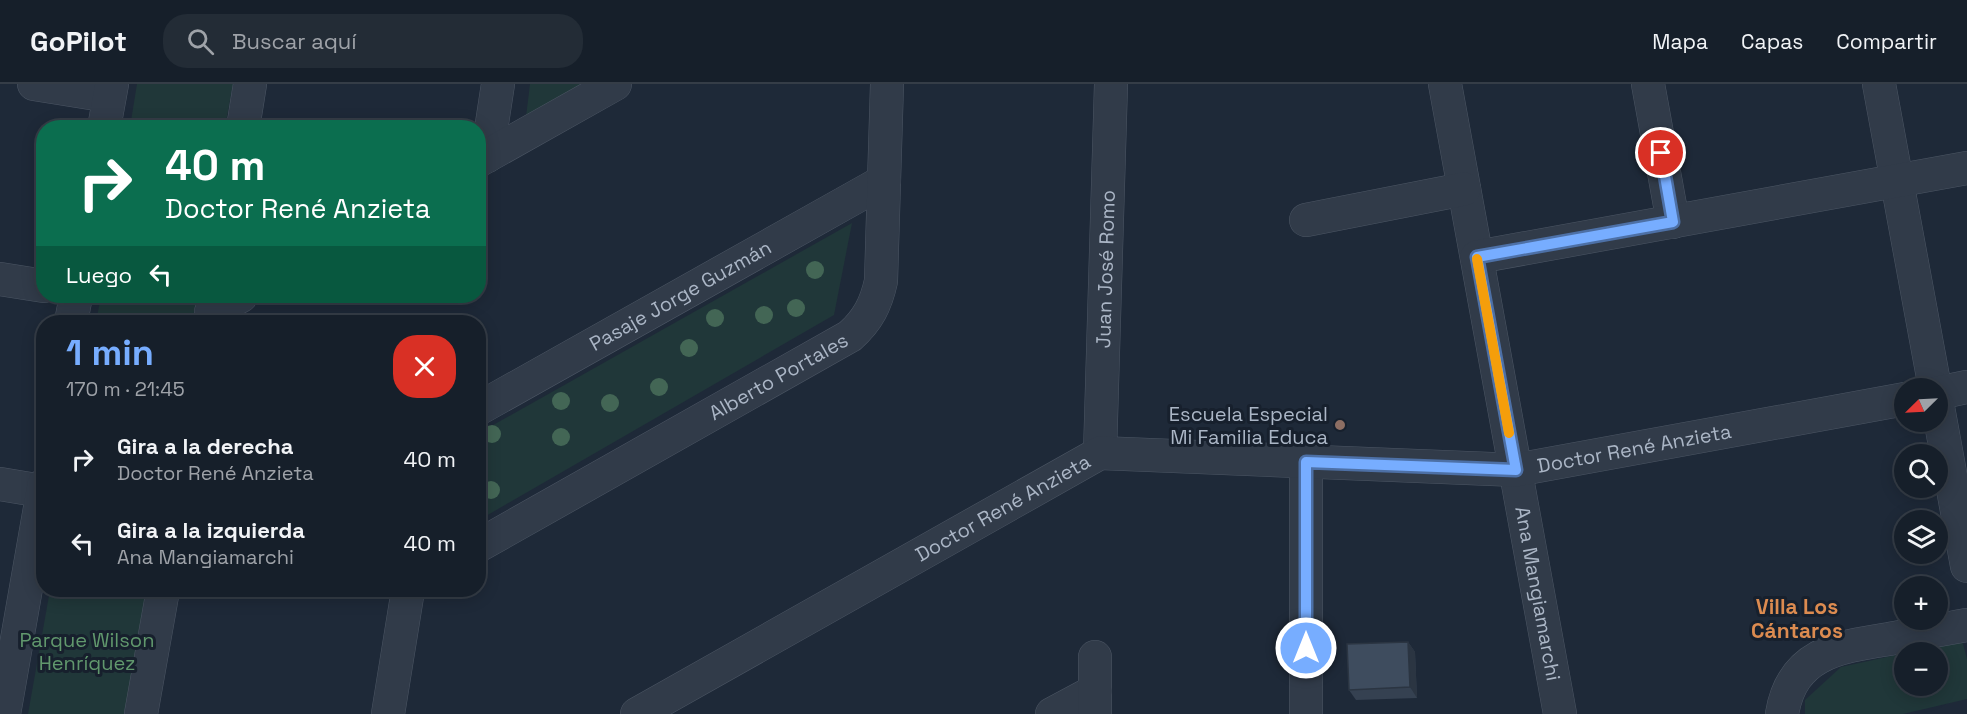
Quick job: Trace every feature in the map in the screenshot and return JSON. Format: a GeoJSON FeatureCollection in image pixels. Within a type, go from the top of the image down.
{"type":"FeatureCollection","features":[{"type":"Feature","properties":{"kind":"street"},"geometry":{"type":"LineString","coordinates":[[34,84],[110,90],[105,120]]}},
{"type":"Feature","properties":{"kind":"street"},"geometry":{"type":"LineString","coordinates":[[244,120],[250,84]]}},
{"type":"Feature","properties":{"kind":"street"},"geometry":{"type":"LineString","coordinates":[[486,144],[498,84]]}},
{"type":"Feature","properties":{"kind":"street"},"geometry":{"type":"LineString","coordinates":[[486,157],[615,84]]}},
{"type":"Feature","properties":{"kind":"street","name":"Alberto Portales"},"geometry":{"type":"LineString","coordinates":[[486,541],[856,331],[870,314],[881,281],[887,84]]}},
{"type":"Feature","properties":{"kind":"street","name":"Juan José Romo"},"geometry":{"type":"LineString","coordinates":[[1100,453],[1111,84]]}},
{"type":"Feature","properties":{"kind":"street","name":"Ana Mangiamarchi"},"geometry":{"type":"LineString","coordinates":[[1445,84],[1560,714]]}},
{"type":"Feature","properties":{"kind":"street"},"geometry":{"type":"LineString","coordinates":[[1648,84],[1673,222]]}},
{"type":"Feature","properties":{"kind":"street"},"geometry":{"type":"LineString","coordinates":[[1879,84],[1933,378]]}},
{"type":"Feature","properties":{"kind":"street"},"geometry":{"type":"LineString","coordinates":[[1477,257],[1967,168]]}},
{"type":"Feature","properties":{"kind":"street","name":"Pasaje Jorge Guzmán"},"geometry":{"type":"LineString","coordinates":[[486,405],[884,181]]}},
{"type":"Feature","properties":{"kind":"street"},"geometry":{"type":"LineString","coordinates":[[1306,220],[1464,189]]}},
{"type":"Feature","properties":{"kind":"street"},"geometry":{"type":"LineString","coordinates":[[0,279],[36,285]]}},
{"type":"Feature","properties":{"kind":"street"},"geometry":{"type":"LineString","coordinates":[[212,310],[226,303]]}},
{"type":"Feature","properties":{"kind":"street"},"geometry":{"type":"LineString","coordinates":[[1948,391],[1967,387]]}},
{"type":"Feature","properties":{"kind":"street","name":"Doctor René Anzieta"},"geometry":{"type":"LineString","coordinates":[[637,714],[1100,453],[1516,470],[1894,401]]}},
{"type":"Feature","properties":{"kind":"street"},"geometry":{"type":"LineString","coordinates":[[1943,432],[1967,566]]}},
{"type":"Feature","properties":{"kind":"street"},"geometry":{"type":"LineString","coordinates":[[1306,462],[1306,714]]}},
{"type":"Feature","properties":{"kind":"street"},"geometry":{"type":"LineString","coordinates":[[0,484],[36,487]]}},
{"type":"Feature","properties":{"kind":"street"},"geometry":{"type":"LineString","coordinates":[[4,714],[36,529]]}},
{"type":"Feature","properties":{"kind":"street"},"geometry":{"type":"LineString","coordinates":[[141,714],[162,597]]}},
{"type":"Feature","properties":{"kind":"street"},"geometry":{"type":"LineString","coordinates":[[388,714],[407,597]]}},
{"type":"Feature","properties":{"kind":"street"},"geometry":{"type":"LineString","coordinates":[[1782,714],[1790,686],[1800,672],[1823,654],[1837,648],[1967,625]]}},
{"type":"Feature","properties":{"kind":"street"},"geometry":{"type":"LineString","coordinates":[[1052,714],[1095,702],[1095,657]]}},
{"type":"Feature","properties":{"kind":"green space"},"geometry":{"type":"Polygon","coordinates":[[[137,84],[233,84],[226,120],[131,120],[137,84]]]}},
{"type":"Feature","properties":{"kind":"green space"},"geometry":{"type":"Polygon","coordinates":[[[530,84],[585,84],[526,117],[530,84]]]}},
{"type":"Feature","properties":{"kind":"green space"},"geometry":{"type":"Polygon","coordinates":[[[852,223],[834,315],[486,516],[486,429],[852,223]]]}},
{"type":"Feature","properties":{"kind":"green space"},"geometry":{"type":"Polygon","coordinates":[[[100,303],[196,303],[193,315],[97,315],[100,303]]]}},
{"type":"Feature","properties":{"kind":"green space","name":"Parque Wilson Henríquez"},"geometry":{"type":"Polygon","coordinates":[[[49,597],[145,597],[125,714],[28,714],[49,597]]]}},
{"type":"Feature","properties":{"kind":"green space"},"geometry":{"type":"Polygon","coordinates":[[[1962,640],[1967,659],[1967,699],[1903,714],[1805,714],[1805,700],[1841,667],[1894,655],[1894,696],[1948,696],[1948,643],[1962,640]]]}},
{"type":"Feature","properties":{"kind":"building"},"geometry":{"type":"Polygon","coordinates":[[[1408,642],[1410,687],[1349,690],[1347,644],[1408,642]]]}},
{"type":"Feature","properties":{"kind":"slow traffic"},"geometry":{"type":"LineString","coordinates":[[1477,259],[1509,433]]}},
{"type":"Feature","properties":{"kind":"place","name":"Escuela Especial Mi Familia Educa"},"geometry":{"type":"Point","coordinates":[1340,425]}},
{"type":"Feature","properties":{"kind":"district","name":"Villa Los Cántaros"},"geometry":{"type":"Point","coordinates":[1797,619]}},
{"type":"Feature","properties":{"kind":"route"},"geometry":{"type":"LineString","coordinates":[[1306,648],[1306,462],[1516,470],[1477,257],[1673,222],[1661,153]]}}]}
